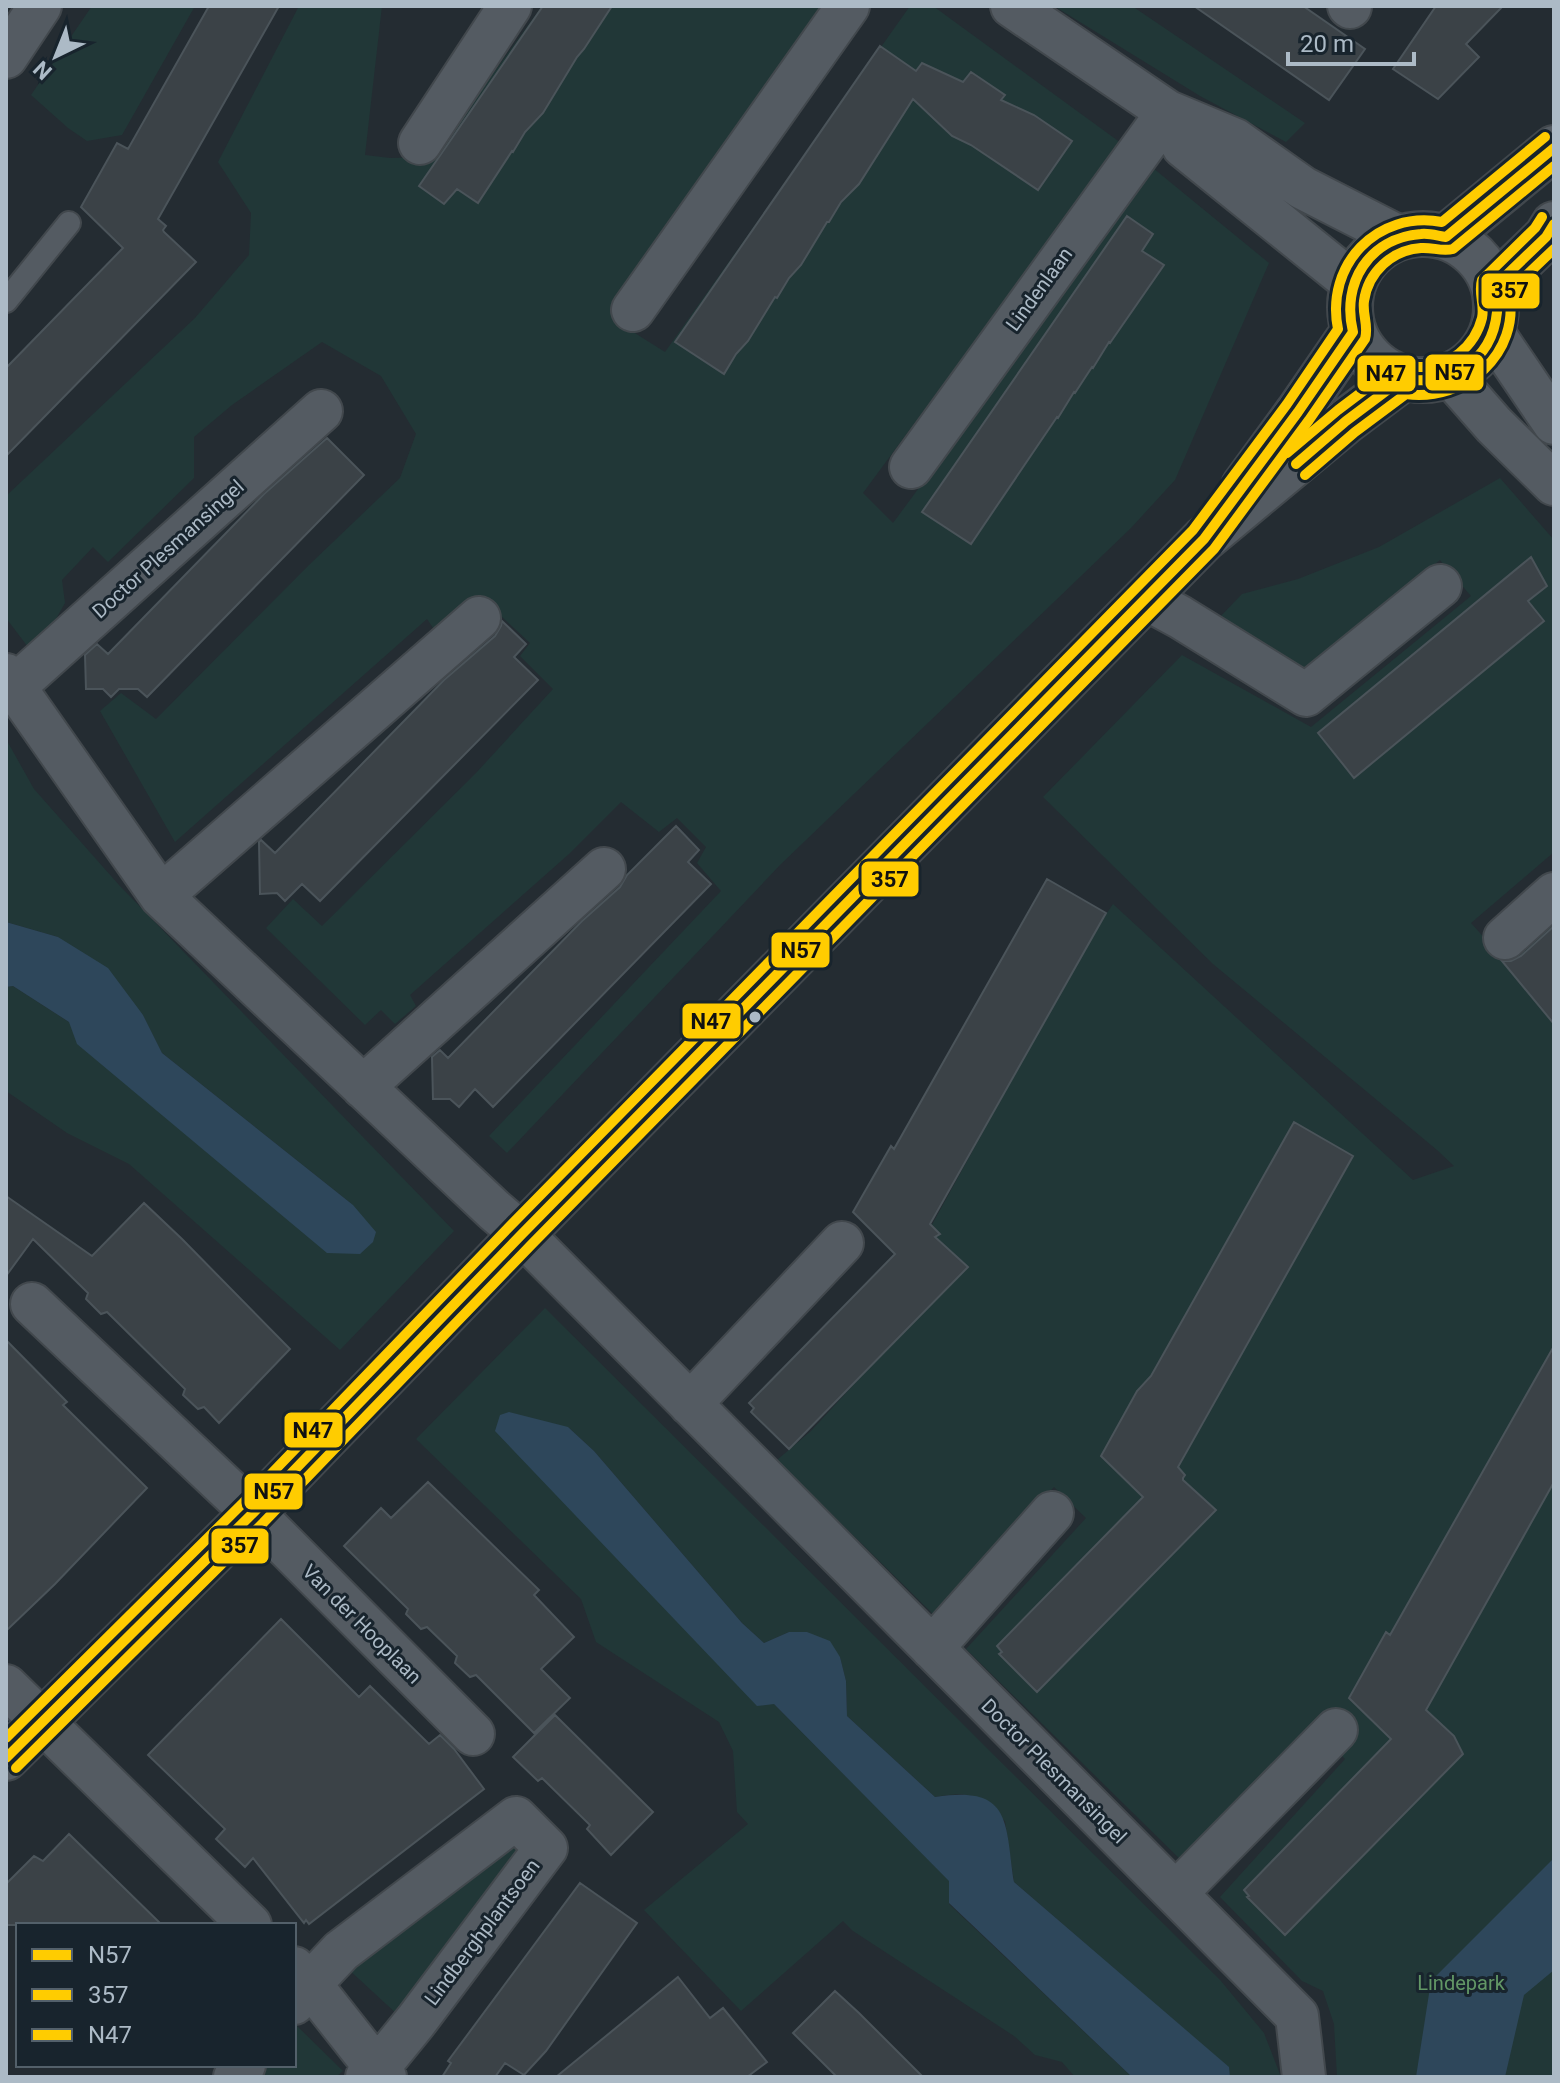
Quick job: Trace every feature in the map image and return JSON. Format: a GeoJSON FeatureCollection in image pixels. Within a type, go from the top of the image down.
{"type":"FeatureCollection","features":[{"type":"Feature","properties":{"kind":"street"},"geometry":{"type":"LineString","coordinates":[[6,57],[40,6]]}},
{"type":"Feature","properties":{"kind":"street"},"geometry":{"type":"LineString","coordinates":[[420,143],[510,6]]}},
{"type":"Feature","properties":{"kind":"street"},"geometry":{"type":"LineString","coordinates":[[633,310],[848,6]]}},
{"type":"Feature","properties":{"kind":"street"},"geometry":{"type":"LineString","coordinates":[[1012,6],[1168,112],[1235,140],[1303,188],[1399,237]]}},
{"type":"Feature","properties":{"kind":"street"},"geometry":{"type":"LineString","coordinates":[[1168,112],[1183,146],[1353,283]]}},
{"type":"Feature","properties":{"kind":"street","name":"Lindenlaan"},"geometry":{"type":"LineString","coordinates":[[911,467],[1168,112]]}},
{"type":"Feature","properties":{"kind":"street"},"geometry":{"type":"LineString","coordinates":[[1446,237],[1554,148]]}},
{"type":"Feature","properties":{"kind":"street"},"geometry":{"type":"LineString","coordinates":[[1494,287],[1546,237],[1554,224]]}},
{"type":"Feature","properties":{"kind":"street"},"geometry":{"type":"LineString","coordinates":[[1422,234],[1446,237],[1467,248],[1484,266],[1494,287],[1497,310],[1493,333],[1476,359],[1451,376],[1427,382],[1402,379],[1381,369],[1364,353],[1353,332],[1349,308],[1353,283],[1363,263],[1379,248],[1399,237],[1422,234]]}},
{"type":"Feature","properties":{"kind":"street"},"geometry":{"type":"LineString","coordinates":[[1204,539],[1353,332]]}},
{"type":"Feature","properties":{"kind":"street"},"geometry":{"type":"LineString","coordinates":[[1493,333],[1554,423]]}},
{"type":"Feature","properties":{"kind":"street"},"geometry":{"type":"LineString","coordinates":[[1451,376],[1494,425],[1554,484]]}},
{"type":"Feature","properties":{"kind":"street"},"geometry":{"type":"LineString","coordinates":[[6,1758],[253,1513],[522,1234],[1204,539],[1346,421],[1402,379]]}},
{"type":"Feature","properties":{"kind":"street","name":"Doctor Plesmansingel"},"geometry":{"type":"LineString","coordinates":[[321,411],[10,681],[161,896],[522,1234],[1297,2016],[1304,2077]]}},
{"type":"Feature","properties":{"kind":"street"},"geometry":{"type":"LineString","coordinates":[[1145,598],[1306,695],[1440,586]]}},
{"type":"Feature","properties":{"kind":"street"},"geometry":{"type":"LineString","coordinates":[[161,896],[479,618]]}},
{"type":"Feature","properties":{"kind":"street"},"geometry":{"type":"LineString","coordinates":[[363,1087],[604,869]]}},
{"type":"Feature","properties":{"kind":"street"},"geometry":{"type":"LineString","coordinates":[[1505,938],[1554,894]]}},
{"type":"Feature","properties":{"kind":"street"},"geometry":{"type":"LineString","coordinates":[[690,1404],[842,1243]]}},
{"type":"Feature","properties":{"kind":"street","name":"Van der Hooplaan"},"geometry":{"type":"LineString","coordinates":[[32,1304],[253,1513],[473,1734]]}},
{"type":"Feature","properties":{"kind":"street"},"geometry":{"type":"LineString","coordinates":[[932,1648],[1052,1513]]}},
{"type":"Feature","properties":{"kind":"street"},"geometry":{"type":"LineString","coordinates":[[6,1686],[248,1923]]}},
{"type":"Feature","properties":{"kind":"street"},"geometry":{"type":"LineString","coordinates":[[1176,1893],[1336,1730]]}},
{"type":"Feature","properties":{"kind":"street","name":"Lindberghplantsoen"},"geometry":{"type":"LineString","coordinates":[[516,1818],[546,1848],[376,2074],[299,1985],[516,1818]]}},
{"type":"Feature","properties":{"kind":"lane"},"geometry":{"type":"LineString","coordinates":[[6,301],[69,223]]}},
{"type":"Feature","properties":{"kind":"green space"},"geometry":{"type":"Polygon","coordinates":[[[92,6],[195,6],[122,135],[87,141],[31,95],[92,6]]]}},
{"type":"Feature","properties":{"kind":"green space"},"geometry":{"type":"Polygon","coordinates":[[[299,6],[382,6],[365,155],[390,158],[433,157],[542,6],[854,6],[630,330],[665,352],[910,6],[933,6],[1121,143],[863,493],[893,523],[1153,168],[1269,263],[1175,480],[1131,528],[780,865],[507,1153],[489,1136],[721,891],[697,863],[706,847],[677,818],[659,832],[621,802],[569,854],[410,995],[416,1006],[395,1024],[381,1010],[365,1025],[266,928],[293,899],[322,926],[476,773],[553,689],[520,656],[530,643],[501,616],[455,660],[427,619],[175,842],[100,711],[121,693],[156,719],[400,478],[416,434],[381,376],[322,342],[232,405],[194,437],[194,478],[108,562],[93,547],[62,580],[65,603],[43,642],[31,651],[6,618],[6,496],[195,318],[249,255],[251,213],[218,162],[299,6]]]}},
{"type":"Feature","properties":{"kind":"green space"},"geometry":{"type":"Polygon","coordinates":[[[1054,6],[1132,6],[1305,123],[1286,142],[1200,96],[1054,6]]]}},
{"type":"Feature","properties":{"kind":"green space","name":"Lindepark"},"geometry":{"type":"Polygon","coordinates":[[[1500,478],[1554,540],[1554,852],[1471,923],[1506,962],[1554,920],[1554,2077],[1337,2077],[1334,2024],[1323,1991],[1302,1981],[1220,1897],[1345,1759],[1312,1725],[1184,1863],[966,1649],[1086,1518],[1054,1487],[934,1615],[777,1460],[811,1431],[961,1268],[928,1232],[1088,941],[1113,904],[1413,1180],[1454,1166],[1213,964],[1043,797],[1182,655],[1311,727],[1471,596],[1440,560],[1303,670],[1219,618],[1242,594],[1298,579],[1379,547],[1500,478]]]}},
{"type":"Feature","properties":{"kind":"green space"},"geometry":{"type":"Polygon","coordinates":[[[6,739],[34,789],[119,885],[454,1231],[340,1350],[129,1164],[67,1133],[6,1091],[6,987],[13,986],[353,1205],[162,1053],[143,1015],[58,937],[6,922],[6,739]]]}},
{"type":"Feature","properties":{"kind":"green space"},"geometry":{"type":"Polygon","coordinates":[[[545,1308],[1221,1981],[1264,2033],[1281,2077],[1230,2077],[1228,2067],[1014,1882],[1005,1821],[974,1797],[959,1794],[935,1797],[847,1716],[846,1681],[840,1657],[807,1632],[789,1632],[764,1643],[742,1623],[594,1451],[568,1427],[774,1704],[950,1881],[949,1904],[1132,2077],[1075,2077],[1062,2062],[1035,2055],[1014,2036],[853,1931],[843,1921],[741,2011],[644,1910],[748,1824],[737,1812],[733,1751],[719,1722],[596,1642],[581,1599],[416,1439],[545,1308]]]}},
{"type":"Feature","properties":{"kind":"green space"},"geometry":{"type":"Polygon","coordinates":[[[507,1842],[525,1856],[399,2016],[346,1967],[507,1842]]]}},
{"type":"Feature","properties":{"kind":"green space"},"geometry":{"type":"Polygon","coordinates":[[[296,2025],[343,2071],[336,2077],[252,2077],[260,2067],[296,2067],[296,2025]]]}},
{"type":"Feature","properties":{"kind":"water"},"geometry":{"type":"Polygon","coordinates":[[[6,922],[58,937],[108,968],[143,1015],[162,1053],[353,1205],[376,1232],[373,1242],[360,1254],[327,1253],[77,1044],[69,1022],[13,986],[6,987],[6,922]]]}},
{"type":"Feature","properties":{"kind":"water"},"geometry":{"type":"Polygon","coordinates":[[[509,1412],[568,1427],[594,1451],[742,1623],[764,1643],[789,1632],[807,1632],[830,1641],[840,1657],[846,1681],[847,1716],[935,1797],[979,1797],[991,1803],[1000,1812],[1005,1826],[1014,1882],[1229,2067],[1230,2077],[1132,2077],[949,1903],[949,1881],[774,1704],[757,1706],[495,1431],[500,1415],[509,1412]]]}},
{"type":"Feature","properties":{"kind":"water"},"geometry":{"type":"Polygon","coordinates":[[[1554,1858],[1554,1970],[1524,1995],[1505,2077],[1416,2077],[1431,1981],[1554,1858]]]}},
{"type":"Feature","properties":{"kind":"building"},"geometry":{"type":"Polygon","coordinates":[[[209,6],[279,6],[158,219],[166,226],[164,232],[196,262],[6,456],[6,368],[123,248],[81,207],[117,143],[128,149],[209,6]]]}},
{"type":"Feature","properties":{"kind":"building"},"geometry":{"type":"Polygon","coordinates":[[[543,6],[612,6],[543,113],[525,132],[478,203],[457,189],[444,204],[419,186],[543,6]]]}},
{"type":"Feature","properties":{"kind":"building"},"geometry":{"type":"Polygon","coordinates":[[[1194,6],[1303,6],[1365,49],[1329,100],[1194,6]]]}},
{"type":"Feature","properties":{"kind":"building"},"geometry":{"type":"Polygon","coordinates":[[[1436,6],[1503,6],[1466,44],[1479,57],[1438,99],[1393,69],[1436,6]]]}},
{"type":"Feature","properties":{"kind":"building"},"geometry":{"type":"Polygon","coordinates":[[[880,46],[916,71],[922,63],[963,82],[971,72],[1005,95],[1001,100],[1034,115],[1072,141],[1038,190],[971,145],[952,136],[913,99],[859,184],[841,202],[724,374],[675,342],[880,46]]]}},
{"type":"Feature","properties":{"kind":"building"},"geometry":{"type":"Polygon","coordinates":[[[1127,216],[1153,234],[1142,251],[1164,265],[971,544],[922,512],[1127,216]]]}},
{"type":"Feature","properties":{"kind":"building"},"geometry":{"type":"Polygon","coordinates":[[[327,438],[364,475],[147,697],[138,689],[119,689],[111,697],[103,689],[86,689],[85,655],[97,644],[108,654],[264,494],[327,438]]]}},
{"type":"Feature","properties":{"kind":"building"},"geometry":{"type":"Polygon","coordinates":[[[1531,557],[1547,586],[1528,601],[1544,621],[1354,778],[1318,733],[1531,557]]]}},
{"type":"Feature","properties":{"kind":"building"},"geometry":{"type":"Polygon","coordinates":[[[502,621],[526,644],[514,657],[538,680],[320,901],[302,884],[285,901],[277,893],[260,894],[259,842],[261,840],[275,853],[444,680],[495,636],[502,621]]]}},
{"type":"Feature","properties":{"kind":"building"},"geometry":{"type":"Polygon","coordinates":[[[676,826],[699,850],[688,862],[711,884],[493,1107],[475,1089],[459,1107],[450,1099],[433,1099],[432,1057],[440,1050],[448,1058],[582,921],[620,887],[627,875],[676,826]]]}},
{"type":"Feature","properties":{"kind":"building"},"geometry":{"type":"Polygon","coordinates":[[[1047,879],[1106,913],[930,1224],[940,1234],[935,1237],[968,1267],[789,1449],[751,1412],[754,1408],[749,1403],[895,1254],[853,1212],[891,1146],[894,1149],[1047,879]]]}},
{"type":"Feature","properties":{"kind":"building"},"geometry":{"type":"Polygon","coordinates":[[[1554,926],[1554,1024],[1502,961],[1521,956],[1554,926]]]}},
{"type":"Feature","properties":{"kind":"building"},"geometry":{"type":"Polygon","coordinates":[[[1294,1122],[1353,1156],[1178,1467],[1185,1475],[1183,1480],[1216,1510],[1037,1692],[999,1654],[1002,1652],[997,1646],[1143,1497],[1101,1456],[1137,1391],[1151,1376],[1294,1122]]]}},
{"type":"Feature","properties":{"kind":"building"},"geometry":{"type":"Polygon","coordinates":[[[6,1196],[92,1256],[144,1203],[290,1349],[219,1423],[204,1407],[198,1409],[183,1395],[185,1389],[107,1312],[101,1314],[86,1299],[88,1293],[33,1239],[6,1276],[6,1196]]]}},
{"type":"Feature","properties":{"kind":"building"},"geometry":{"type":"Polygon","coordinates":[[[6,1340],[67,1402],[63,1405],[147,1488],[6,1631],[6,1340]]]}},
{"type":"Feature","properties":{"kind":"building"},"geometry":{"type":"Polygon","coordinates":[[[1554,1346],[1554,1482],[1426,1710],[1454,1736],[1463,1754],[1285,1935],[1247,1897],[1244,1890],[1391,1739],[1349,1698],[1386,1632],[1390,1635],[1554,1346]]]}},
{"type":"Feature","properties":{"kind":"building"},"geometry":{"type":"Polygon","coordinates":[[[428,1482],[539,1590],[534,1595],[574,1637],[541,1669],[570,1698],[534,1733],[476,1675],[470,1677],[455,1663],[457,1656],[427,1627],[421,1629],[406,1614],[408,1609],[344,1546],[381,1508],[391,1518],[428,1482]]]}},
{"type":"Feature","properties":{"kind":"building"},"geometry":{"type":"Polygon","coordinates":[[[281,1619],[359,1697],[370,1686],[429,1744],[440,1735],[484,1789],[309,1924],[306,1920],[304,1923],[253,1858],[245,1867],[216,1839],[225,1829],[148,1755],[281,1619]]]}},
{"type":"Feature","properties":{"kind":"building"},"geometry":{"type":"Polygon","coordinates":[[[555,1715],[653,1812],[611,1855],[587,1829],[590,1825],[542,1778],[538,1781],[513,1757],[555,1715]]]}},
{"type":"Feature","properties":{"kind":"building"},"geometry":{"type":"Polygon","coordinates":[[[69,1834],[160,1923],[6,1925],[6,1884],[34,1856],[43,1861],[69,1834]]]}},
{"type":"Feature","properties":{"kind":"building"},"geometry":{"type":"Polygon","coordinates":[[[580,1883],[637,1923],[546,2051],[524,2075],[505,2063],[495,2077],[442,2077],[451,2063],[448,2061],[580,1883]]]}},
{"type":"Feature","properties":{"kind":"building"},"geometry":{"type":"Polygon","coordinates":[[[678,1977],[710,2018],[723,2008],[767,2062],[747,2077],[556,2077],[678,1977]]]}},
{"type":"Feature","properties":{"kind":"building"},"geometry":{"type":"Polygon","coordinates":[[[835,1991],[923,2077],[837,2077],[793,2033],[835,1991]]]}},
{"type":"Feature","properties":{"kind":"transit line","name":"N47"},"geometry":{"type":"LineString","coordinates":[[6,1738],[243,1503],[512,1224],[1193,530],[1287,404],[1338,329],[1336,306],[1340,284],[1348,264],[1361,247],[1377,234],[1396,225],[1418,221],[1442,222],[1545,137]]}},
{"type":"Feature","properties":{"kind":"transit line","name":"N57"},"geometry":{"type":"LineString","coordinates":[[6,1758],[253,1513],[522,1234],[1204,539],[1353,332],[1351,297],[1363,266],[1373,254],[1403,237],[1424,234],[1446,237],[1554,148]]}},
{"type":"Feature","properties":{"kind":"transit line","name":"357"},"geometry":{"type":"LineString","coordinates":[[16,1768],[263,1523],[532,1244],[1214,549],[1365,339],[1366,290],[1383,264],[1410,250],[1453,249],[1554,166]]}},
{"type":"Feature","properties":{"kind":"transit line","name":"N47"},"geometry":{"type":"LineString","coordinates":[[1287,453],[1395,367],[1441,364],[1467,346],[1482,318],[1482,280],[1535,228],[1542,217]]}},
{"type":"Feature","properties":{"kind":"transit line","name":"N57"},"geometry":{"type":"LineString","coordinates":[[1296,464],[1402,379],[1436,379],[1465,367],[1477,357],[1487,345],[1493,330],[1497,309],[1494,287],[1546,237],[1554,224]]}},
{"type":"Feature","properties":{"kind":"transit line","name":"357"},"geometry":{"type":"LineString","coordinates":[[1305,475],[1406,394],[1449,390],[1468,382],[1484,369],[1497,354],[1506,335],[1510,315],[1509,292],[1554,249]]}}]}
